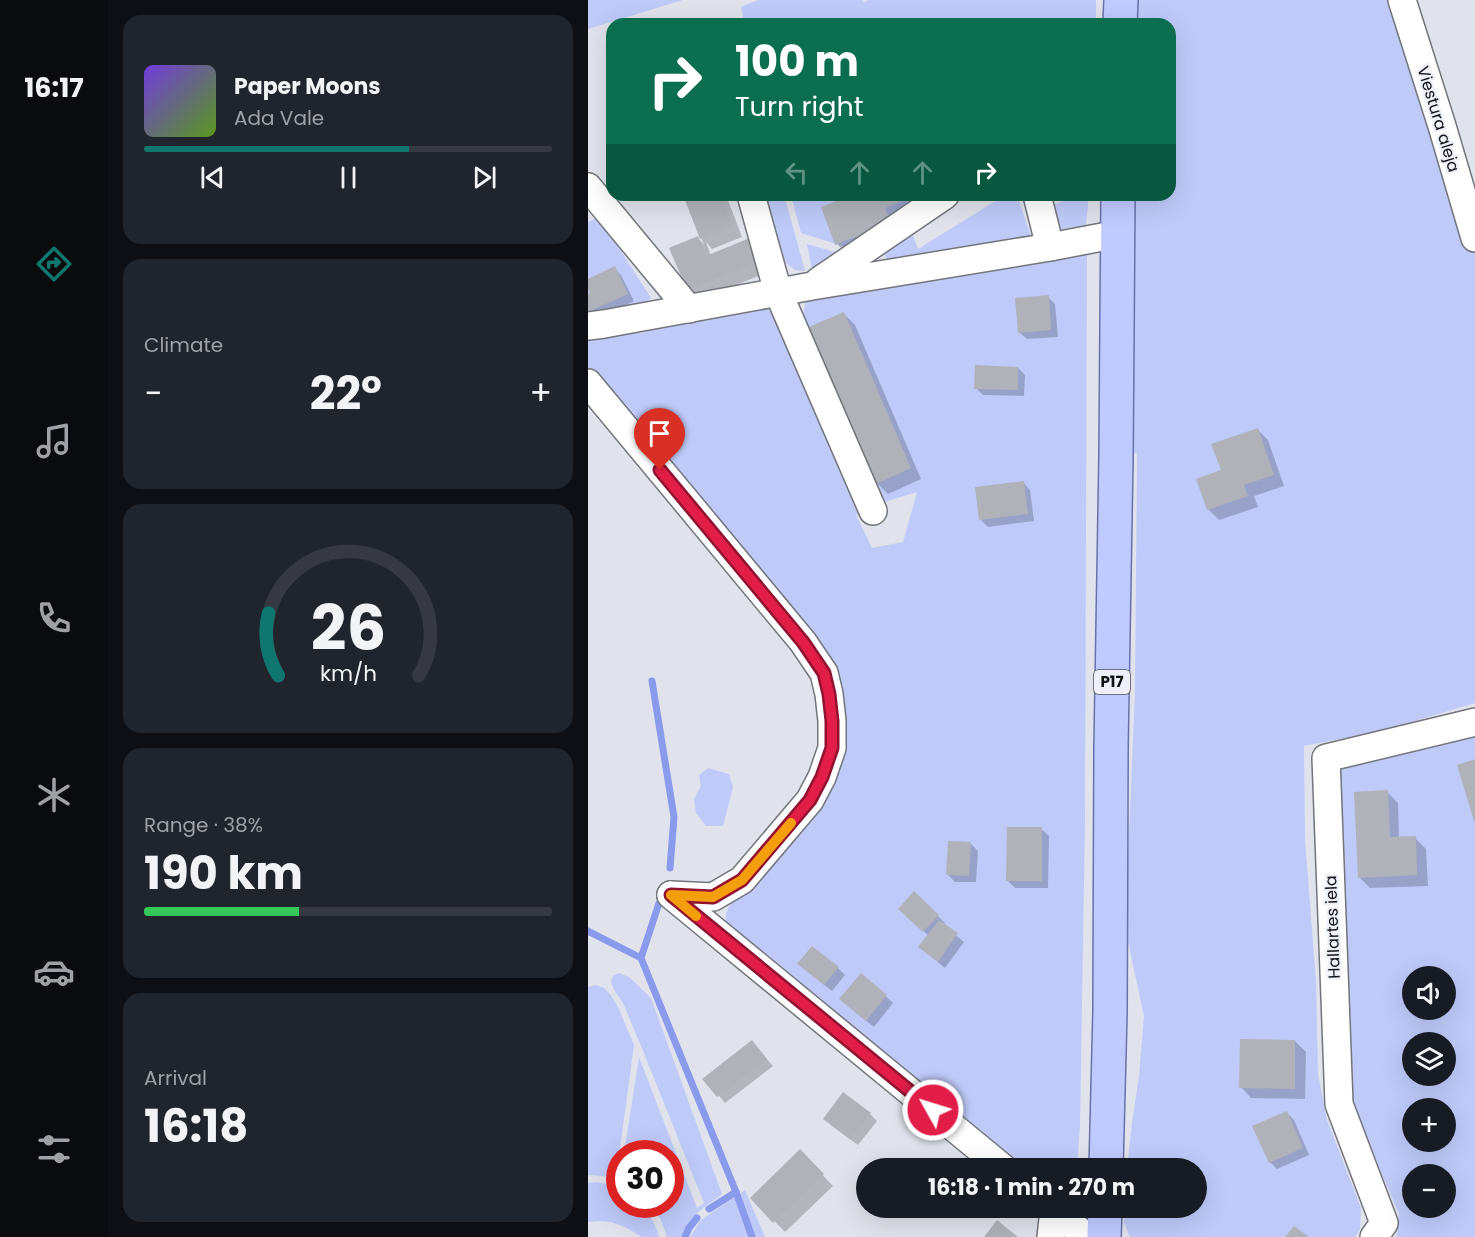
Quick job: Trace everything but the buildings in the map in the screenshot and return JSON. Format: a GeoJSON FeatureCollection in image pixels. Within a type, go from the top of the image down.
{"type":"FeatureCollection","features":[{"type":"Feature","properties":{"kind":"main road"},"geometry":{"type":"LineString","coordinates":[[1120,18],[1121,0]]}},
{"type":"Feature","properties":{"kind":"main road","name":"P17"},"geometry":{"type":"LineString","coordinates":[[1106,1158],[1110,1012],[1118,201]]}},
{"type":"Feature","properties":{"kind":"main road"},"geometry":{"type":"LineString","coordinates":[[1104,1237],[1105,1218]]}},
{"type":"Feature","properties":{"kind":"street","name":"Viestura aleja"},"geometry":{"type":"LineString","coordinates":[[1402,0],[1475,238]]}},
{"type":"Feature","properties":{"kind":"street"},"geometry":{"type":"LineString","coordinates":[[588,187],[689,309]]}},
{"type":"Feature","properties":{"kind":"street"},"geometry":{"type":"LineString","coordinates":[[753,201],[778,292],[873,511]]}},
{"type":"Feature","properties":{"kind":"street"},"geometry":{"type":"LineString","coordinates":[[812,286],[936,201]]}},
{"type":"Feature","properties":{"kind":"street"},"geometry":{"type":"LineString","coordinates":[[1038,201],[1050,247]]}},
{"type":"Feature","properties":{"kind":"street"},"geometry":{"type":"LineString","coordinates":[[588,326],[1118,234]]}},
{"type":"Feature","properties":{"kind":"street"},"geometry":{"type":"LineString","coordinates":[[588,383],[803,642],[824,673],[829,694],[832,748],[822,777],[810,800],[742,880],[713,897],[671,895],[992,1158]]}},
{"type":"Feature","properties":{"kind":"street","name":"Hallartes iela"},"geometry":{"type":"LineString","coordinates":[[1374,1237],[1384,1223],[1339,1104],[1326,758],[1475,722]]}},
{"type":"Feature","properties":{"kind":"street"},"geometry":{"type":"LineString","coordinates":[[1051,1237],[1052,1218]]}},
{"type":"Feature","properties":{"kind":"street"},"geometry":{"type":"LineString","coordinates":[[1063,1218],[1087,1237]]}},
{"type":"Feature","properties":{"kind":"shaded area"},"geometry":{"type":"Polygon","coordinates":[[[588,0],[683,0],[624,18],[606,18],[606,24],[588,29],[588,0]]]}},
{"type":"Feature","properties":{"kind":"shaded area"},"geometry":{"type":"Polygon","coordinates":[[[758,0],[862,0],[864,2],[869,0],[1096,0],[1096,18],[744,18],[741,7],[758,0]]]}},
{"type":"Feature","properties":{"kind":"shaded area"},"geometry":{"type":"Polygon","coordinates":[[[1121,0],[1401,0],[1475,242],[1475,703],[1385,730],[1304,746],[1305,840],[1316,981],[1318,1074],[1327,1120],[1361,1208],[1360,1230],[1355,1237],[1130,1237],[1124,1223],[1124,1218],[1207,1218],[1207,1158],[1128,1158],[1144,1016],[1128,942],[1127,878],[1135,693],[1137,453],[1116,457],[1118,201],[1176,201],[1176,18],[1120,18],[1121,0]]]}},
{"type":"Feature","properties":{"kind":"shaded area"},"geometry":{"type":"Polygon","coordinates":[[[765,201],[786,201],[805,271],[795,270],[782,260],[765,201]]]}},
{"type":"Feature","properties":{"kind":"shaded area"},"geometry":{"type":"Polygon","coordinates":[[[793,201],[925,201],[852,249],[801,233],[793,201]]]}},
{"type":"Feature","properties":{"kind":"shaded area"},"geometry":{"type":"Polygon","coordinates":[[[995,201],[1019,201],[1031,236],[890,263],[881,250],[912,233],[918,249],[995,201]]]}},
{"type":"Feature","properties":{"kind":"shaded area"},"geometry":{"type":"Polygon","coordinates":[[[1063,201],[1088,201],[1086,225],[1050,231],[1044,208],[1063,201]]]}},
{"type":"Feature","properties":{"kind":"shaded area"},"geometry":{"type":"Polygon","coordinates":[[[599,217],[651,298],[630,313],[640,334],[676,321],[760,304],[771,312],[862,513],[856,515],[872,548],[903,542],[917,492],[878,504],[803,317],[806,297],[1073,252],[1087,255],[1085,821],[1078,1158],[1003,1158],[725,929],[726,913],[738,888],[831,775],[827,665],[588,370],[588,222],[599,217]]]}},
{"type":"Feature","properties":{"kind":"shaded area"},"geometry":{"type":"Polygon","coordinates":[[[807,244],[839,253],[813,274],[807,244]]]}},
{"type":"Feature","properties":{"kind":"shaded area"},"geometry":{"type":"Polygon","coordinates":[[[1475,727],[1475,1237],[1396,1237],[1399,1214],[1351,1103],[1338,771],[1359,759],[1475,727]]]}},
{"type":"Feature","properties":{"kind":"shaded area"},"geometry":{"type":"Polygon","coordinates":[[[708,768],[729,774],[733,787],[723,826],[706,826],[696,813],[694,799],[701,786],[699,775],[708,768]]]}},
{"type":"Feature","properties":{"kind":"shaded area"},"geometry":{"type":"Polygon","coordinates":[[[619,973],[629,977],[651,998],[722,1194],[697,1213],[682,1237],[667,1237],[660,1218],[684,1218],[684,1174],[697,1208],[704,1203],[684,1153],[684,1140],[679,1140],[623,1003],[614,990],[611,982],[613,976],[619,973]]]}},
{"type":"Feature","properties":{"kind":"shaded area"},"geometry":{"type":"Polygon","coordinates":[[[596,985],[604,988],[611,995],[634,1045],[621,1140],[606,1140],[606,1176],[588,1175],[588,987],[596,985]]]}},
{"type":"Feature","properties":{"kind":"shaded area"},"geometry":{"type":"Polygon","coordinates":[[[639,1057],[671,1140],[626,1140],[639,1057]]]}},
{"type":"Feature","properties":{"kind":"shaded area"},"geometry":{"type":"Polygon","coordinates":[[[588,1183],[606,1184],[606,1218],[651,1218],[659,1237],[642,1237],[611,1222],[588,1222],[588,1183]]]}},
{"type":"Feature","properties":{"kind":"shaded area"},"geometry":{"type":"Polygon","coordinates":[[[745,1190],[765,1237],[690,1237],[701,1220],[745,1190]]]}},
{"type":"Feature","properties":{"kind":"waterway"},"geometry":{"type":"LineString","coordinates":[[652,681],[674,817],[670,868]]}},
{"type":"Feature","properties":{"kind":"waterway"},"geometry":{"type":"LineString","coordinates":[[659,903],[641,958],[752,1237]]}},
{"type":"Feature","properties":{"kind":"waterway"},"geometry":{"type":"LineString","coordinates":[[588,931],[641,958]]}},
{"type":"Feature","properties":{"kind":"waterway"},"geometry":{"type":"LineString","coordinates":[[709,1209],[736,1192]]}},
{"type":"Feature","properties":{"kind":"waterway"},"geometry":{"type":"LineString","coordinates":[[685,1237],[697,1218]]}},
{"type":"Feature","properties":{"kind":"slow traffic"},"geometry":{"type":"LineString","coordinates":[[696,916],[671,895],[713,897],[742,880],[791,823]]}},
{"type":"Feature","properties":{"kind":"route"},"geometry":{"type":"LineString","coordinates":[[660,470],[803,642],[824,673],[832,721],[832,748],[822,777],[810,800],[742,880],[713,897],[671,895],[933,1110]]}}]}
